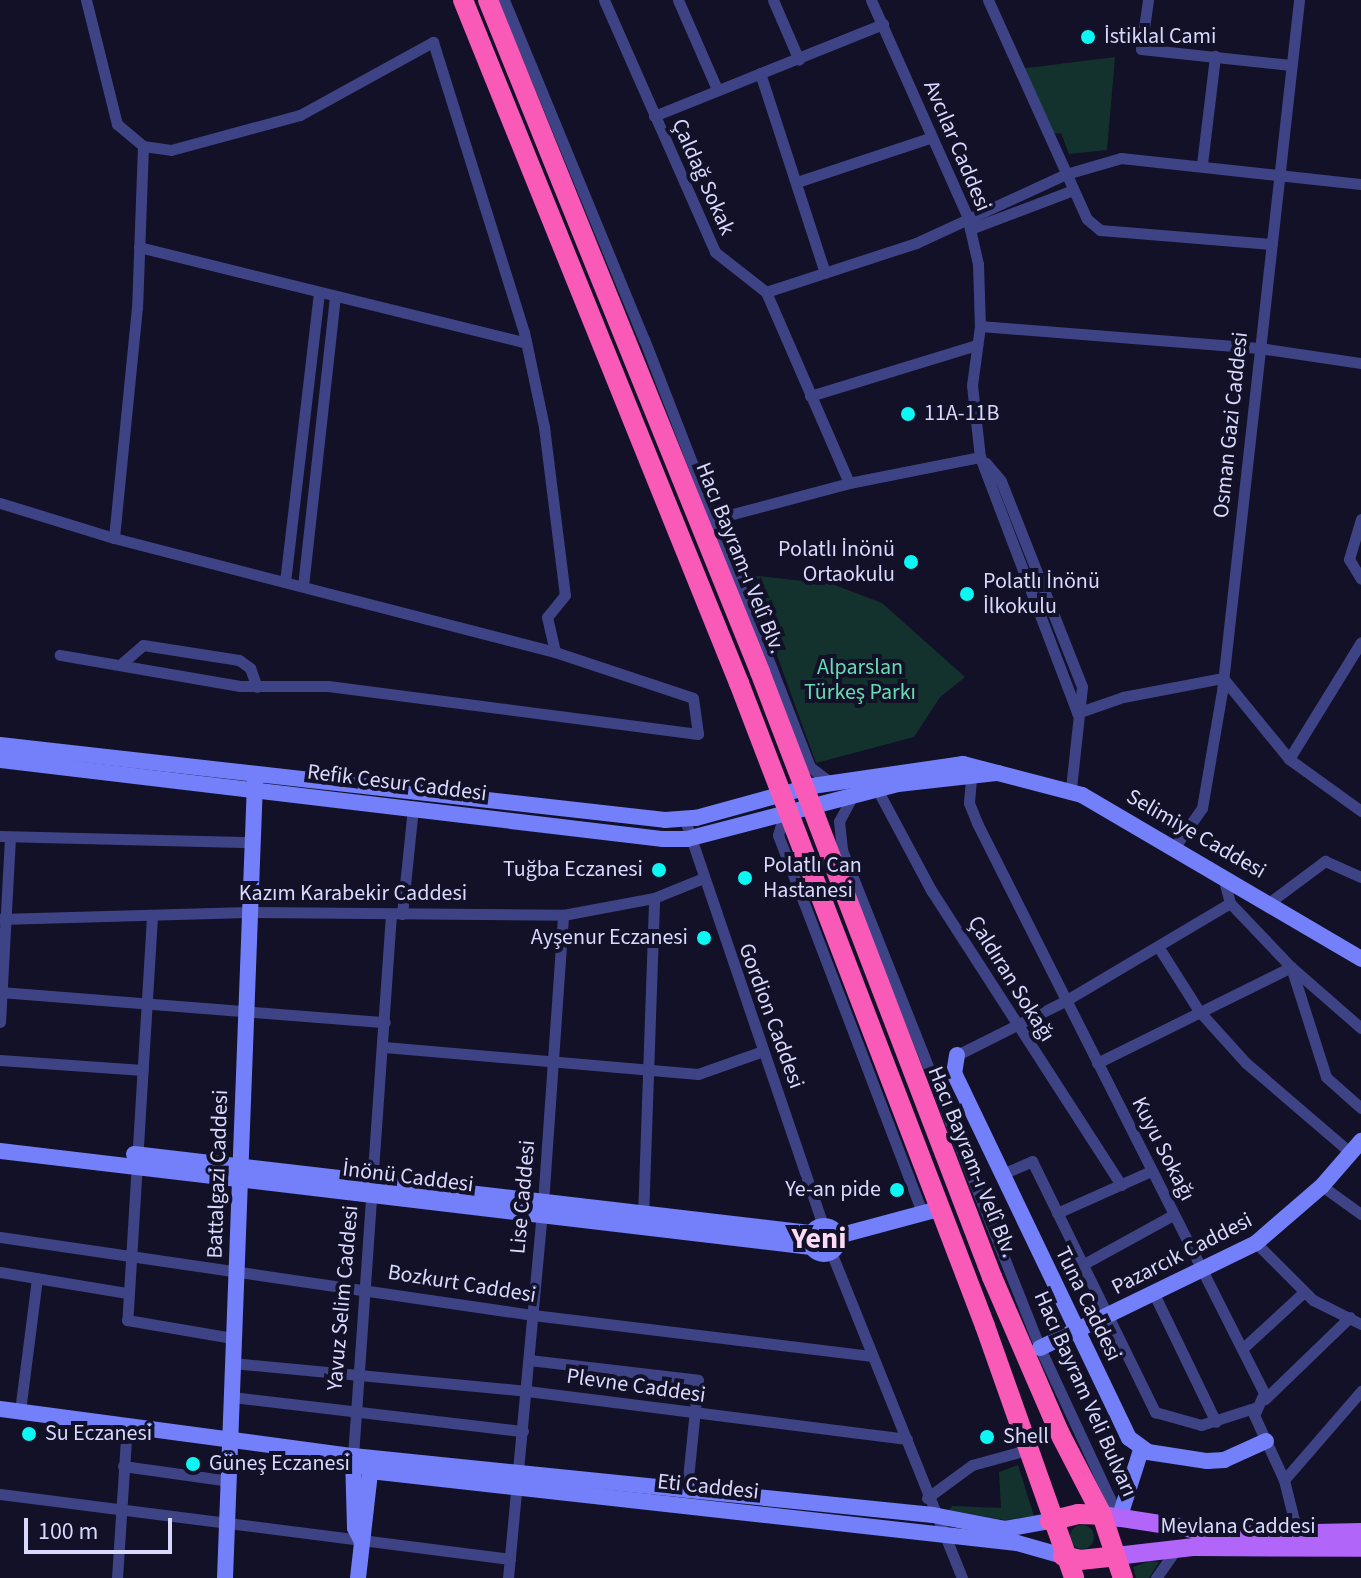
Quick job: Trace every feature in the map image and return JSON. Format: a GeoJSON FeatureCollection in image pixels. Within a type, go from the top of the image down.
{"type":"FeatureCollection","features":[{"type":"Feature","properties":{"kind":"highway"},"geometry":{"type":"LineString","coordinates":[[463,0],[782,803],[930,1211],[1027,1450],[1057,1539],[1074,1578]]}},
{"type":"Feature","properties":{"kind":"highway","name":"Hacı Bayram-ı Velî Blv."},"geometry":{"type":"LineString","coordinates":[[488,0],[806,796],[1069,1435],[1110,1522],[1123,1578]]}},
{"type":"Feature","properties":{"kind":"highway"},"geometry":{"type":"LineString","coordinates":[[1057,1539],[1078,1514],[1110,1522]]}},
{"type":"Feature","properties":{"kind":"highway"},"geometry":{"type":"LineString","coordinates":[[1057,1539],[1080,1560],[1116,1556]]}},
{"type":"Feature","properties":{"kind":"main road","name":"Mevlana Caddesi"},"geometry":{"type":"LineString","coordinates":[[1110,1522],[1188,1531],[1298,1537],[1361,1532]]}},
{"type":"Feature","properties":{"kind":"main road","name":"Mevlana Caddesi"},"geometry":{"type":"LineString","coordinates":[[1116,1556],[1177,1549],[1361,1548]]}},
{"type":"Feature","properties":{"kind":"street"},"geometry":{"type":"LineString","coordinates":[[86,0],[117,124],[143,146],[171,150],[300,115],[433,42],[526,343],[544,427],[565,595],[547,617],[555,652]]}},
{"type":"Feature","properties":{"kind":"street"},"geometry":{"type":"LineString","coordinates":[[504,0],[644,339],[810,767],[830,783]]}},
{"type":"Feature","properties":{"kind":"street","name":"Çaldağ Sokak"},"geometry":{"type":"LineString","coordinates":[[604,0],[715,252],[766,292],[849,483]]}},
{"type":"Feature","properties":{"kind":"street"},"geometry":{"type":"LineString","coordinates":[[678,0],[716,87]]}},
{"type":"Feature","properties":{"kind":"street"},"geometry":{"type":"LineString","coordinates":[[773,0],[799,60]]}},
{"type":"Feature","properties":{"kind":"street","name":"Avcılar Caddesi"},"geometry":{"type":"LineString","coordinates":[[871,0],[967,216],[978,264],[980,326],[972,385],[980,457],[1077,713],[1071,789]]}},
{"type":"Feature","properties":{"kind":"street"},"geometry":{"type":"LineString","coordinates":[[988,0],[1087,219],[1100,230],[1271,244]]}},
{"type":"Feature","properties":{"kind":"street"},"geometry":{"type":"LineString","coordinates":[[1148,0],[1141,49],[1291,65]]}},
{"type":"Feature","properties":{"kind":"street","name":"Osman Gazi Caddesi"},"geometry":{"type":"LineString","coordinates":[[1176,845],[1202,808],[1223,678],[1299,0]]}},
{"type":"Feature","properties":{"kind":"street"},"geometry":{"type":"LineString","coordinates":[[654,116],[716,87],[799,60],[883,24]]}},
{"type":"Feature","properties":{"kind":"street"},"geometry":{"type":"LineString","coordinates":[[1202,164],[1215,56]]}},
{"type":"Feature","properties":{"kind":"street"},"geometry":{"type":"LineString","coordinates":[[760,73],[825,273]]}},
{"type":"Feature","properties":{"kind":"street"},"geometry":{"type":"LineString","coordinates":[[797,182],[932,137]]}},
{"type":"Feature","properties":{"kind":"street"},"geometry":{"type":"LineString","coordinates":[[114,538],[139,247],[143,146]]}},
{"type":"Feature","properties":{"kind":"street"},"geometry":{"type":"LineString","coordinates":[[766,292],[916,243],[967,216],[1066,174],[1121,158],[1202,164],[1361,184]]}},
{"type":"Feature","properties":{"kind":"street"},"geometry":{"type":"LineString","coordinates":[[970,229],[1073,190]]}},
{"type":"Feature","properties":{"kind":"street"},"geometry":{"type":"LineString","coordinates":[[139,247],[526,343]]}},
{"type":"Feature","properties":{"kind":"street"},"geometry":{"type":"LineString","coordinates":[[285,582],[319,292]]}},
{"type":"Feature","properties":{"kind":"street"},"geometry":{"type":"LineString","coordinates":[[303,586],[335,296]]}},
{"type":"Feature","properties":{"kind":"street"},"geometry":{"type":"LineString","coordinates":[[980,326],[1259,348],[1361,363]]}},
{"type":"Feature","properties":{"kind":"street"},"geometry":{"type":"LineString","coordinates":[[810,396],[977,345]]}},
{"type":"Feature","properties":{"kind":"street"},"geometry":{"type":"LineString","coordinates":[[729,515],[849,483],[980,457]]}},
{"type":"Feature","properties":{"kind":"street"},"geometry":{"type":"LineString","coordinates":[[0,503],[114,538],[555,652],[693,698],[698,734],[328,686],[257,687],[60,655]]}},
{"type":"Feature","properties":{"kind":"street"},"geometry":{"type":"LineString","coordinates":[[1361,519],[1349,559],[1361,579]]}},
{"type":"Feature","properties":{"kind":"street"},"geometry":{"type":"LineString","coordinates":[[1289,759],[1361,642]]}},
{"type":"Feature","properties":{"kind":"street"},"geometry":{"type":"LineString","coordinates":[[120,665],[143,645],[239,660],[250,668],[257,687]]}},
{"type":"Feature","properties":{"kind":"street"},"geometry":{"type":"LineString","coordinates":[[1077,713],[1123,697],[1223,678],[1289,759],[1361,811]]}},
{"type":"Feature","properties":{"kind":"street","name":"Refik Cesur Caddesi"},"geometry":{"type":"LineString","coordinates":[[0,745],[255,780],[413,807],[687,839],[782,803]]}},
{"type":"Feature","properties":{"kind":"street","name":"Refik Cesur Caddesi"},"geometry":{"type":"LineString","coordinates":[[0,760],[685,820],[782,803]]}},
{"type":"Feature","properties":{"kind":"street","name":"Selimiye Caddesi"},"geometry":{"type":"LineString","coordinates":[[806,796],[830,783],[951,763],[1071,789],[1176,845],[1361,959]]}},
{"type":"Feature","properties":{"kind":"street","name":"Selimiye Caddesi"},"geometry":{"type":"LineString","coordinates":[[806,796],[853,795],[999,773]]}},
{"type":"Feature","properties":{"kind":"street","name":"Kuyu Sokağı"},"geometry":{"type":"LineString","coordinates":[[971,779],[972,813],[1173,1215],[1205,1270],[1265,1399]]}},
{"type":"Feature","properties":{"kind":"street","name":"Battalgazi Caddesi"},"geometry":{"type":"LineString","coordinates":[[225,1578],[233,1439],[232,1338],[243,1172],[248,912],[255,780]]}},
{"type":"Feature","properties":{"kind":"street","name":"Çaldıran Sokağı"},"geometry":{"type":"LineString","coordinates":[[877,789],[922,875],[1015,1025],[1121,1185]]}},
{"type":"Feature","properties":{"kind":"street","name":"Hacı Bayram Veli Bulvarı"},"geometry":{"type":"LineString","coordinates":[[853,795],[839,821],[842,850],[929,1094],[1040,1348],[1069,1435]]}},
{"type":"Feature","properties":{"kind":"street"},"geometry":{"type":"LineString","coordinates":[[782,803],[806,796]]}},
{"type":"Feature","properties":{"kind":"street","name":"Yavuz Selim Caddesi"},"geometry":{"type":"LineString","coordinates":[[361,1540],[355,1528],[353,1456],[358,1374],[375,1189],[385,1022],[413,807]]}},
{"type":"Feature","properties":{"kind":"street","name":"Gordion Caddesi"},"geometry":{"type":"LineString","coordinates":[[685,820],[687,839],[763,1051],[815,1235]]}},
{"type":"Feature","properties":{"kind":"street"},"geometry":{"type":"LineString","coordinates":[[0,1022],[5,836],[253,842]]}},
{"type":"Feature","properties":{"kind":"street"},"geometry":{"type":"LineString","coordinates":[[1270,902],[1325,861],[1361,877]]}},
{"type":"Feature","properties":{"kind":"street"},"geometry":{"type":"LineString","coordinates":[[1222,873],[1230,903],[1291,967],[1361,1028]]}},
{"type":"Feature","properties":{"kind":"street","name":"Kazım Karabekir Caddesi"},"geometry":{"type":"LineString","coordinates":[[4,919],[248,912],[563,915],[654,898],[701,879]]}},
{"type":"Feature","properties":{"kind":"street"},"geometry":{"type":"LineString","coordinates":[[643,1221],[651,1071],[654,898]]}},
{"type":"Feature","properties":{"kind":"street"},"geometry":{"type":"LineString","coordinates":[[957,1055],[1065,1001],[1159,948],[1230,903]]}},
{"type":"Feature","properties":{"kind":"street","name":"Lise Caddesi"},"geometry":{"type":"LineString","coordinates":[[508,1578],[527,1391],[563,915]]}},
{"type":"Feature","properties":{"kind":"street"},"geometry":{"type":"LineString","coordinates":[[152,917],[127,1320],[232,1338]]}},
{"type":"Feature","properties":{"kind":"street"},"geometry":{"type":"LineString","coordinates":[[1159,948],[1199,1011],[1246,1063],[1356,1147]]}},
{"type":"Feature","properties":{"kind":"street"},"geometry":{"type":"LineString","coordinates":[[1097,1063],[1291,967]]}},
{"type":"Feature","properties":{"kind":"street"},"geometry":{"type":"LineString","coordinates":[[1291,967],[1326,1077],[1361,1108]]}},
{"type":"Feature","properties":{"kind":"street"},"geometry":{"type":"LineString","coordinates":[[1,992],[146,1000],[245,1012],[385,1022]]}},
{"type":"Feature","properties":{"kind":"street"},"geometry":{"type":"LineString","coordinates":[[384,1047],[554,1065],[698,1074],[763,1051]]}},
{"type":"Feature","properties":{"kind":"street","name":"Tuna Caddesi"},"geometry":{"type":"LineString","coordinates":[[957,1055],[954,1073],[1129,1438],[1141,1450]]}},
{"type":"Feature","properties":{"kind":"street"},"geometry":{"type":"LineString","coordinates":[[0,1060],[143,1070]]}},
{"type":"Feature","properties":{"kind":"street","name":"İnönü Caddesi"},"geometry":{"type":"LineString","coordinates":[[0,1140],[137,1160],[643,1221],[815,1235],[822,1254],[834,1244]]}},
{"type":"Feature","properties":{"kind":"street","name":"Pazarcık Caddesi"},"geometry":{"type":"LineString","coordinates":[[1040,1348],[1256,1243],[1322,1186],[1356,1147]]}},
{"type":"Feature","properties":{"kind":"street","name":"İnönü Caddesi"},"geometry":{"type":"LineString","coordinates":[[0,1151],[137,1160]]}},
{"type":"Feature","properties":{"kind":"street"},"geometry":{"type":"LineString","coordinates":[[1002,1174],[1032,1161],[1155,1412],[1194,1424],[1216,1422],[1254,1408],[1350,1317]]}},
{"type":"Feature","properties":{"kind":"street"},"geometry":{"type":"LineString","coordinates":[[1057,1213],[1151,1171]]}},
{"type":"Feature","properties":{"kind":"street"},"geometry":{"type":"LineString","coordinates":[[1322,1186],[1361,1214]]}},
{"type":"Feature","properties":{"kind":"street"},"geometry":{"type":"LineString","coordinates":[[815,1235],[834,1244],[930,1211]]}},
{"type":"Feature","properties":{"kind":"street"},"geometry":{"type":"LineString","coordinates":[[1082,1265],[1173,1215]]}},
{"type":"Feature","properties":{"kind":"street","name":"Bozkurt Caddesi"},"geometry":{"type":"LineString","coordinates":[[0,1237],[533,1315],[871,1356]]}},
{"type":"Feature","properties":{"kind":"street"},"geometry":{"type":"LineString","coordinates":[[1256,1243],[1303,1293],[1361,1324]]}},
{"type":"Feature","properties":{"kind":"street"},"geometry":{"type":"LineString","coordinates":[[834,1244],[871,1356],[907,1439],[933,1515],[962,1578]]}},
{"type":"Feature","properties":{"kind":"street"},"geometry":{"type":"LineString","coordinates":[[0,1272],[127,1293]]}},
{"type":"Feature","properties":{"kind":"street"},"geometry":{"type":"LineString","coordinates":[[20,1411],[37,1278]]}},
{"type":"Feature","properties":{"kind":"street"},"geometry":{"type":"LineString","coordinates":[[1242,1349],[1303,1293]]}},
{"type":"Feature","properties":{"kind":"street"},"geometry":{"type":"LineString","coordinates":[[1154,1294],[1216,1422]]}},
{"type":"Feature","properties":{"kind":"street"},"geometry":{"type":"LineString","coordinates":[[529,1360],[698,1380],[687,1489]]}},
{"type":"Feature","properties":{"kind":"street","name":"Plevne Caddesi"},"geometry":{"type":"LineString","coordinates":[[232,1363],[527,1391],[696,1415],[907,1439]]}},
{"type":"Feature","properties":{"kind":"street"},"geometry":{"type":"LineString","coordinates":[[1284,1480],[1361,1391]]}},
{"type":"Feature","properties":{"kind":"street"},"geometry":{"type":"LineString","coordinates":[[232,1397],[523,1431]]}},
{"type":"Feature","properties":{"kind":"street"},"geometry":{"type":"LineString","coordinates":[[1254,1408],[1284,1480],[1298,1537]]}},
{"type":"Feature","properties":{"kind":"street","name":"Eti Caddesi"},"geometry":{"type":"LineString","coordinates":[[0,1409],[127,1423],[353,1456],[371,1464],[943,1536],[1017,1543],[1057,1539]]}},
{"type":"Feature","properties":{"kind":"street"},"geometry":{"type":"LineString","coordinates":[[117,1578],[127,1423]]}},
{"type":"Feature","properties":{"kind":"street"},"geometry":{"type":"LineString","coordinates":[[1110,1522],[1141,1450],[1216,1461],[1266,1441]]}},
{"type":"Feature","properties":{"kind":"street"},"geometry":{"type":"LineString","coordinates":[[927,1498],[972,1465],[1027,1450]]}},
{"type":"Feature","properties":{"kind":"street","name":"Yavuz Selim Caddesi"},"geometry":{"type":"LineString","coordinates":[[358,1578],[361,1540],[367,1529],[371,1464]]}},
{"type":"Feature","properties":{"kind":"street"},"geometry":{"type":"LineString","coordinates":[[123,1466],[230,1481]]}},
{"type":"Feature","properties":{"kind":"street","name":"Eti Caddesi"},"geometry":{"type":"LineString","coordinates":[[518,1482],[687,1489],[933,1515],[1057,1539]]}},
{"type":"Feature","properties":{"kind":"street"},"geometry":{"type":"LineString","coordinates":[[0,1494],[510,1559]]}},
{"type":"Feature","properties":{"kind":"street"},"geometry":{"type":"LineString","coordinates":[[1156,1578],[1177,1549]]}},
{"type":"Feature","properties":{"kind":"green space"},"geometry":{"type":"Polygon","coordinates":[[[1115,57],[1107,150],[1069,154],[1061,133],[1051,134],[1019,69],[1115,57]]]}},
{"type":"Feature","properties":{"kind":"green space","name":"Alparslan Türkeş Parkı"},"geometry":{"type":"Polygon","coordinates":[[[748,575],[832,584],[882,603],[965,677],[940,697],[914,737],[816,763],[748,575]]]}},
{"type":"Feature","properties":{"kind":"green space"},"geometry":{"type":"Polygon","coordinates":[[[1018,1465],[1034,1516],[1005,1520],[949,1510],[952,1506],[1001,1508],[999,1472],[1018,1465]]]}},
{"type":"Feature","properties":{"kind":"green space"},"geometry":{"type":"Polygon","coordinates":[[[1082,1525],[1090,1529],[1094,1537],[1090,1545],[1082,1549],[1074,1545],[1070,1537],[1074,1529],[1082,1525]]]}},
{"type":"Feature","properties":{"kind":"green space"},"geometry":{"type":"Polygon","coordinates":[[[1150,1561],[1159,1562],[1149,1578],[1136,1578],[1133,1567],[1150,1561]]]}},
{"type":"Feature","properties":{"kind":"place","name":"İstiklal Cami"},"geometry":{"type":"Point","coordinates":[1088,37]}},
{"type":"Feature","properties":{"kind":"place","name":"11A-11B"},"geometry":{"type":"Point","coordinates":[908,414]}},
{"type":"Feature","properties":{"kind":"place","name":"Polatlı İnönü Ortaokulu"},"geometry":{"type":"Point","coordinates":[911,562]}},
{"type":"Feature","properties":{"kind":"place","name":"Polatlı İnönü İlkokulu"},"geometry":{"type":"Point","coordinates":[967,594]}},
{"type":"Feature","properties":{"kind":"place","name":"Tuğba Eczanesi"},"geometry":{"type":"Point","coordinates":[659,870]}},
{"type":"Feature","properties":{"kind":"place","name":"Polatlı Can Hastanesi"},"geometry":{"type":"Point","coordinates":[745,878]}},
{"type":"Feature","properties":{"kind":"place","name":"Ayşenur Eczanesi"},"geometry":{"type":"Point","coordinates":[704,938]}},
{"type":"Feature","properties":{"kind":"place","name":"Ye-an pide"},"geometry":{"type":"Point","coordinates":[897,1190]}},
{"type":"Feature","properties":{"kind":"place","name":"Su Eczanesi"},"geometry":{"type":"Point","coordinates":[29,1434]}},
{"type":"Feature","properties":{"kind":"place","name":"Shell"},"geometry":{"type":"Point","coordinates":[987,1437]}},
{"type":"Feature","properties":{"kind":"place","name":"Güneş Eczanesi"},"geometry":{"type":"Point","coordinates":[193,1464]}},
{"type":"Feature","properties":{"kind":"district","name":"Yeni"},"geometry":{"type":"Point","coordinates":[819,1239]}}]}
